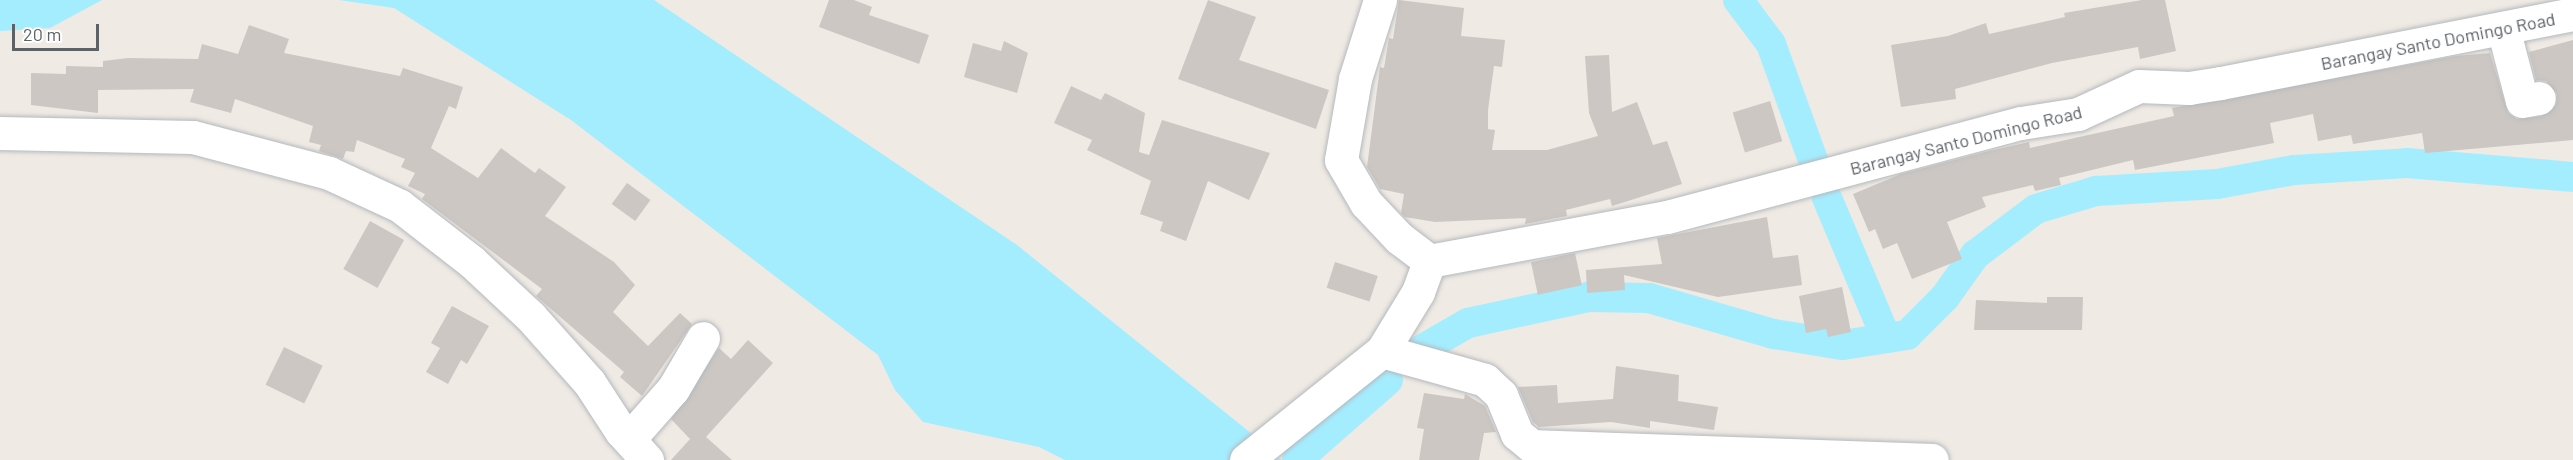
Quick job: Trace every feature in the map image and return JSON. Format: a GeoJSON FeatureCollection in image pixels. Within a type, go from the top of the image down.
{"type":"FeatureCollection","features":[{"type":"Feature","properties":{"kind":"street"},"geometry":{"type":"LineString","coordinates":[[1246,460],[1382,351],[1418,292],[1429,261],[1399,238],[1366,202],[1341,160],[1355,79],[1380,0]]}},
{"type":"Feature","properties":{"kind":"street","name":"Barangay Santo Domingo Road"},"geometry":{"type":"LineString","coordinates":[[1429,261],[1678,214],[2021,123],[2078,114],[2139,86],[2189,88],[2221,83],[2573,14]]}},
{"type":"Feature","properties":{"kind":"street"},"geometry":{"type":"LineString","coordinates":[[2503,28],[2522,101],[2539,98]]}},
{"type":"Feature","properties":{"kind":"street"},"geometry":{"type":"LineString","coordinates":[[0,133],[193,137],[329,174],[400,206],[471,261],[531,317],[589,382],[638,449],[703,338]]}},
{"type":"Feature","properties":{"kind":"street"},"geometry":{"type":"LineString","coordinates":[[1382,351],[1485,380],[1501,395],[1517,434],[1532,446],[1932,460]]}},
{"type":"Feature","properties":{"kind":"water"},"geometry":{"type":"Polygon","coordinates":[[[0,0],[102,0],[50,28],[0,31],[0,0]]]}},
{"type":"Feature","properties":{"kind":"water"},"geometry":{"type":"Polygon","coordinates":[[[339,0],[654,0],[1017,245],[1252,434],[1269,455],[1283,460],[1065,460],[1039,447],[923,422],[895,390],[878,355],[571,120],[394,8],[339,0]]]}},
{"type":"Feature","properties":{"kind":"building"},"geometry":{"type":"Polygon","coordinates":[[[829,0],[854,0],[872,7],[869,15],[929,35],[919,64],[819,27],[829,0]]]}},
{"type":"Feature","properties":{"kind":"building"},"geometry":{"type":"Polygon","coordinates":[[[1208,0],[1256,17],[1239,60],[1329,90],[1316,129],[1178,79],[1208,0]]]}},
{"type":"Feature","properties":{"kind":"building"},"geometry":{"type":"Polygon","coordinates":[[[1399,0],[1464,8],[1461,36],[1505,40],[1502,67],[1494,66],[1488,110],[1488,129],[1495,130],[1492,150],[1547,150],[1598,136],[1589,113],[1585,56],[1609,55],[1612,112],[1637,102],[1653,145],[1667,141],[1682,184],[1612,206],[1610,199],[1566,210],[1567,216],[1525,224],[1526,218],[1435,222],[1405,217],[1401,213],[1404,194],[1380,189],[1367,167],[1380,67],[1384,68],[1389,38],[1393,39],[1399,0]]]}},
{"type":"Feature","properties":{"kind":"building"},"geometry":{"type":"Polygon","coordinates":[[[2142,0],[2165,0],[2176,51],[2140,59],[2138,47],[2052,63],[1955,89],[1956,99],[1901,107],[1891,45],[1948,36],[1986,23],[1989,34],[2065,17],[2064,13],[2142,0]]]}},
{"type":"Feature","properties":{"kind":"building"},"geometry":{"type":"Polygon","coordinates":[[[249,25],[289,39],[284,53],[400,76],[403,68],[463,87],[456,109],[449,106],[431,148],[478,178],[501,148],[535,173],[539,168],[566,187],[545,216],[614,262],[635,285],[613,312],[648,346],[680,313],[692,324],[642,396],[620,377],[624,372],[536,296],[542,289],[422,199],[425,194],[408,186],[415,173],[401,167],[405,159],[357,140],[354,152],[346,151],[343,159],[319,151],[321,145],[309,142],[313,126],[235,99],[231,113],[190,102],[194,89],[98,90],[98,113],[31,105],[31,73],[66,74],[66,66],[103,67],[103,61],[128,58],[198,59],[202,44],[238,54],[249,25]]]}},
{"type":"Feature","properties":{"kind":"building"},"geometry":{"type":"Polygon","coordinates":[[[2573,40],[2573,140],[2425,153],[2422,133],[2353,144],[2351,135],[2318,141],[2313,114],[2270,123],[2274,143],[2135,170],[2133,160],[2059,178],[2061,185],[2035,191],[2033,185],[1982,197],[1986,207],[1947,222],[1962,259],[1912,279],[1897,243],[1883,249],[1875,229],[1869,232],[1853,194],[1901,174],[1985,152],[2029,142],[2030,148],[2174,116],[2172,108],[2456,56],[2490,53],[2508,113],[2517,119],[2542,116],[2556,105],[2557,94],[2546,81],[2536,80],[2529,52],[2573,40]]]}},
{"type":"Feature","properties":{"kind":"building"},"geometry":{"type":"Polygon","coordinates":[[[1004,41],[1028,53],[1017,93],[964,77],[973,43],[1001,51],[1004,41]]]}},
{"type":"Feature","properties":{"kind":"building"},"geometry":{"type":"Polygon","coordinates":[[[1071,86],[1101,100],[1105,93],[1145,113],[1139,152],[1149,155],[1162,120],[1270,153],[1249,200],[1208,181],[1186,241],[1160,231],[1163,222],[1140,214],[1151,181],[1087,150],[1092,140],[1054,123],[1071,86]]]}},
{"type":"Feature","properties":{"kind":"building"},"geometry":{"type":"Polygon","coordinates":[[[1770,101],[1782,141],[1745,153],[1733,112],[1770,101]]]}},
{"type":"Feature","properties":{"kind":"building"},"geometry":{"type":"Polygon","coordinates":[[[627,183],[650,200],[635,221],[612,204],[627,183]]]}},
{"type":"Feature","properties":{"kind":"building"},"geometry":{"type":"Polygon","coordinates":[[[1767,217],[1773,258],[1798,255],[1802,285],[1718,297],[1624,275],[1625,290],[1587,293],[1586,270],[1662,264],[1657,238],[1767,217]]]}},
{"type":"Feature","properties":{"kind":"building"},"geometry":{"type":"Polygon","coordinates":[[[370,221],[404,240],[377,288],[343,269],[370,221]]]}},
{"type":"Feature","properties":{"kind":"building"},"geometry":{"type":"Polygon","coordinates":[[[1575,253],[1582,285],[1538,295],[1531,262],[1575,253]]]}},
{"type":"Feature","properties":{"kind":"building"},"geometry":{"type":"Polygon","coordinates":[[[1335,262],[1378,276],[1369,302],[1327,288],[1335,262]]]}},
{"type":"Feature","properties":{"kind":"building"},"geometry":{"type":"Polygon","coordinates":[[[1842,287],[1851,332],[1828,337],[1826,329],[1806,333],[1799,296],[1842,287]]]}},
{"type":"Feature","properties":{"kind":"building"},"geometry":{"type":"Polygon","coordinates":[[[2047,297],[2083,297],[2082,330],[1974,330],[1976,300],[2047,303],[2047,297]]]}},
{"type":"Feature","properties":{"kind":"building"},"geometry":{"type":"Polygon","coordinates":[[[452,306],[489,326],[467,364],[461,360],[448,384],[426,372],[440,348],[431,343],[452,306]]]}},
{"type":"Feature","properties":{"kind":"building"},"geometry":{"type":"Polygon","coordinates":[[[748,340],[773,363],[706,437],[732,460],[671,460],[690,439],[671,419],[719,348],[731,359],[748,340]]]}},
{"type":"Feature","properties":{"kind":"building"},"geometry":{"type":"Polygon","coordinates":[[[284,347],[323,366],[304,404],[266,385],[284,347]]]}},
{"type":"Feature","properties":{"kind":"building"},"geometry":{"type":"Polygon","coordinates":[[[1616,366],[1679,375],[1678,401],[1718,407],[1714,430],[1650,421],[1650,428],[1611,422],[1539,427],[1533,422],[1518,387],[1557,385],[1558,403],[1613,399],[1616,366]]]}},
{"type":"Feature","properties":{"kind":"building"},"geometry":{"type":"Polygon","coordinates":[[[1424,393],[1464,399],[1465,394],[1485,406],[1496,432],[1484,433],[1479,460],[1419,460],[1424,429],[1417,428],[1424,393]]]}},
{"type":"Feature","properties":{"kind":"waterway"},"geometry":{"type":"LineString","coordinates":[[1738,0],[1771,44],[1817,171]]}},
{"type":"Feature","properties":{"kind":"waterway"},"geometry":{"type":"LineString","coordinates":[[1421,350],[1468,323],[1588,297],[1649,298],[1774,334],[1843,345],[1907,335],[1945,297],[1975,255],[2036,209],[2096,191],[2217,184],[2294,170],[2407,163],[2573,177]]}},
{"type":"Feature","properties":{"kind":"waterway"},"geometry":{"type":"LineString","coordinates":[[1827,198],[1886,338]]}},
{"type":"Feature","properties":{"kind":"waterway"},"geometry":{"type":"LineString","coordinates":[[1297,460],[1388,380]]}}]}
